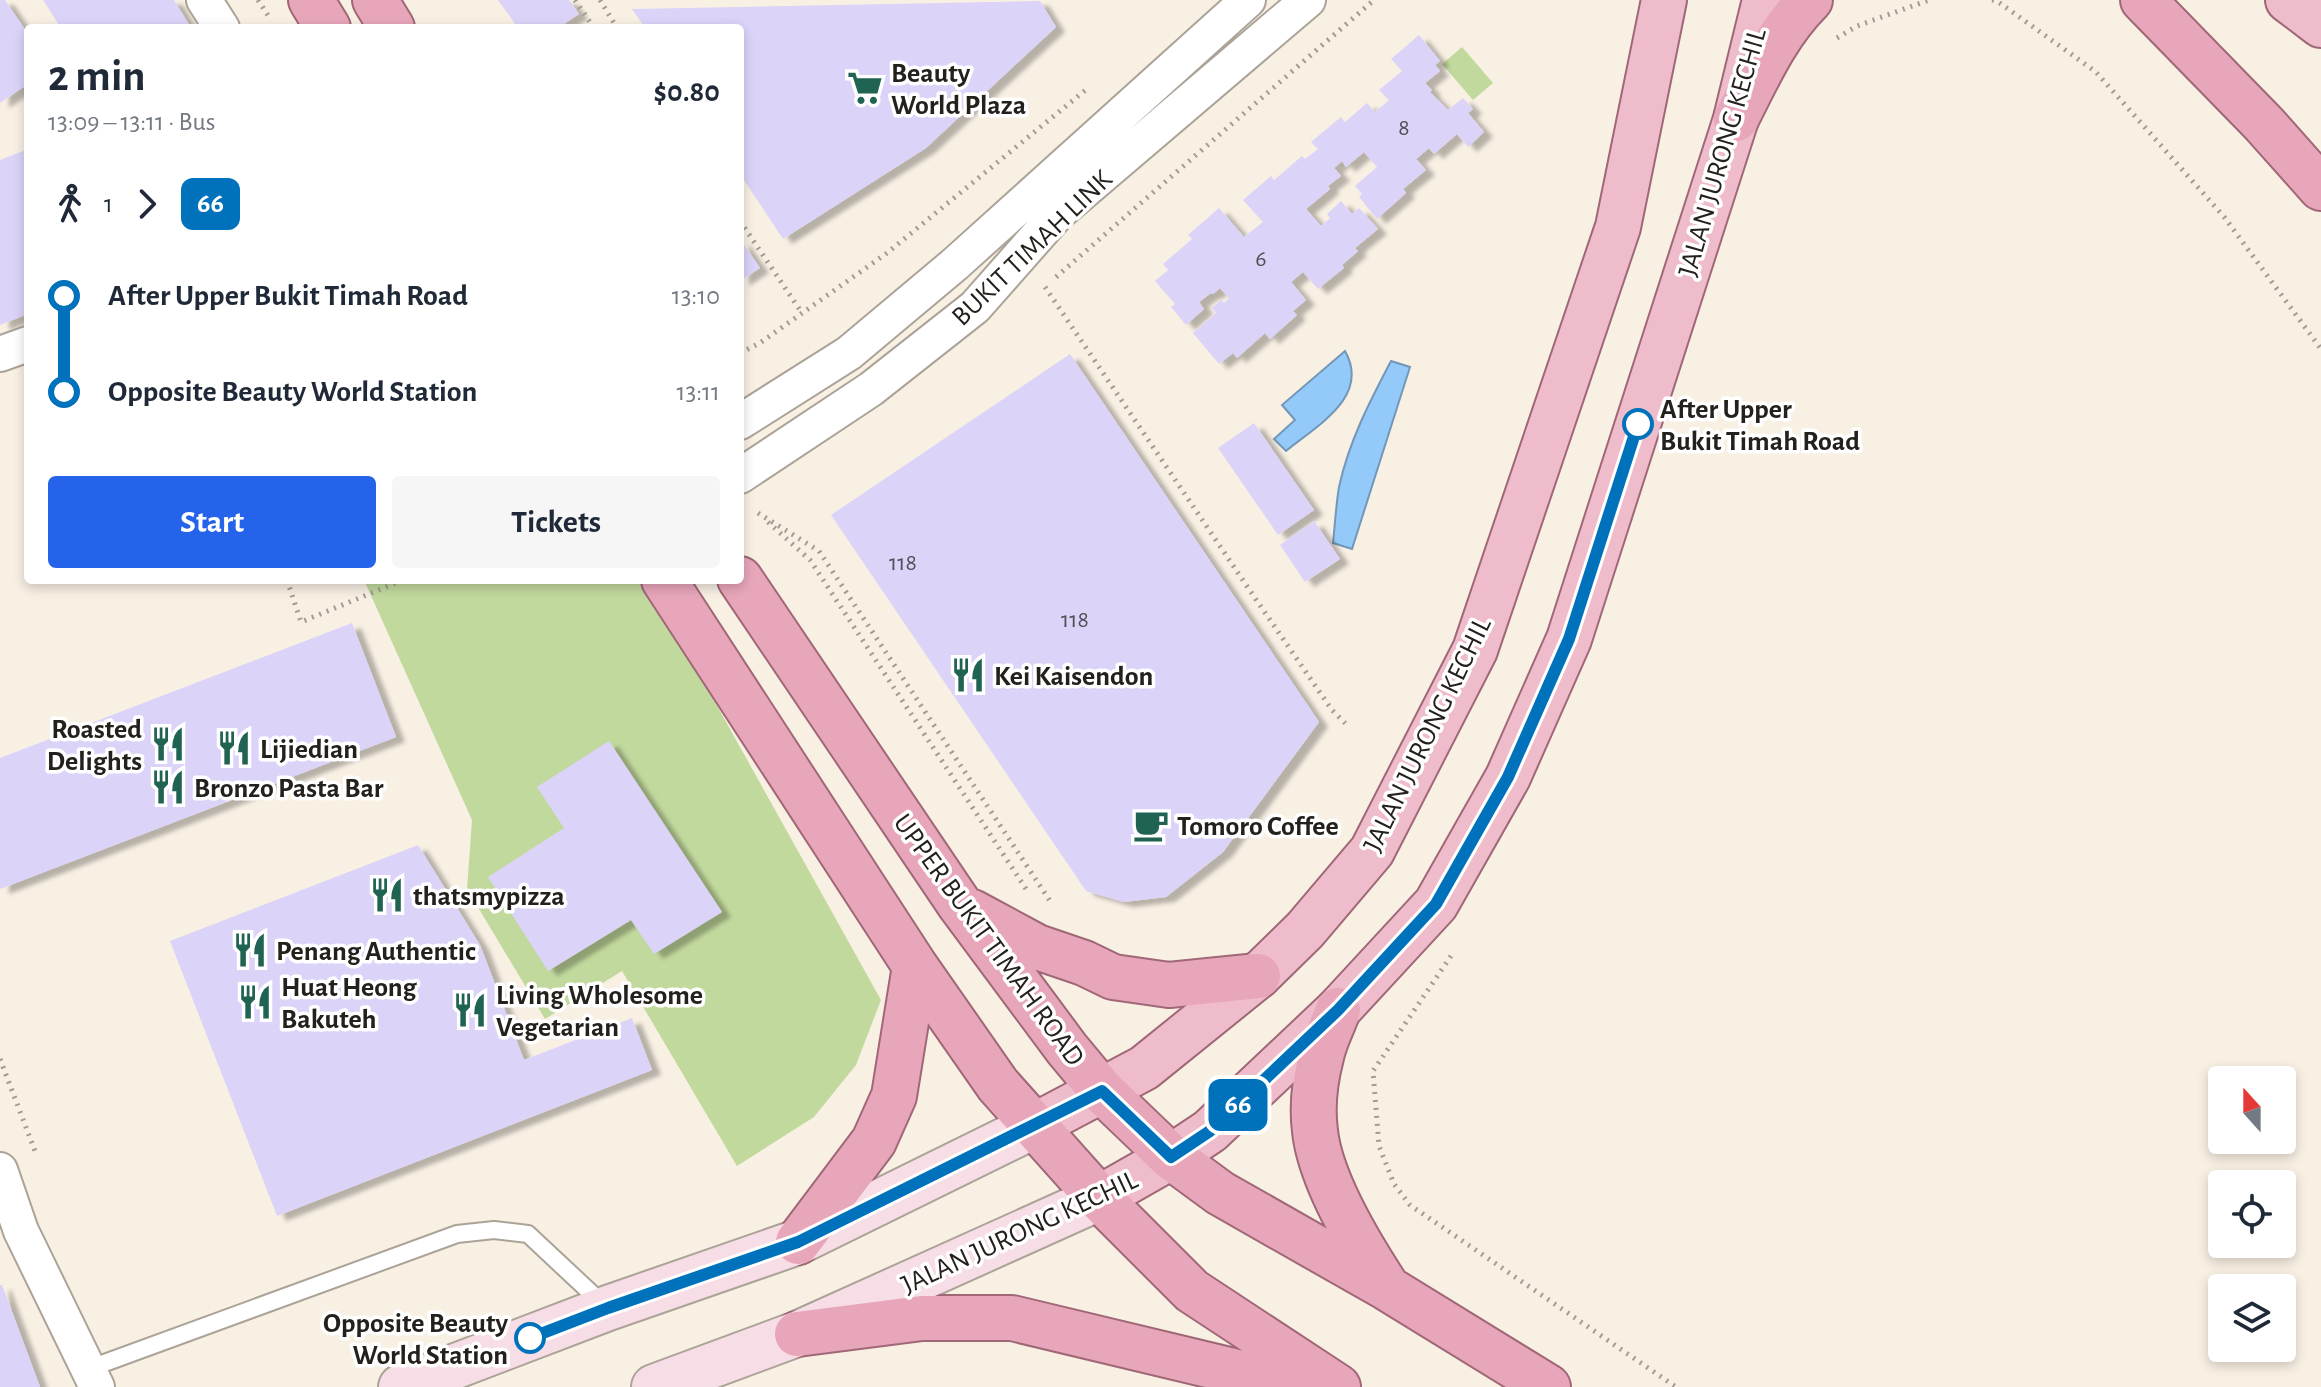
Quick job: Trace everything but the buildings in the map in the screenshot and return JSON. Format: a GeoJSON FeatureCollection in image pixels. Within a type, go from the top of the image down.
{"type":"FeatureCollection","features":[{"type":"Feature","properties":{"kind":"highway"},"geometry":{"type":"LineString","coordinates":[[311,0],[326,24]]}},
{"type":"Feature","properties":{"kind":"highway"},"geometry":{"type":"LineString","coordinates":[[1736,119],[1774,44],[1810,0]]}},
{"type":"Feature","properties":{"kind":"highway"},"geometry":{"type":"LineString","coordinates":[[2110,0],[2156,13],[2264,124],[2321,188]]}},
{"type":"Feature","properties":{"kind":"highway"},"geometry":{"type":"LineString","coordinates":[[667,584],[915,966],[998,1085],[1099,1198],[1192,1291],[1338,1387]]}},
{"type":"Feature","properties":{"kind":"highway","name":"UPPER BUKIT TIMAH ROAD"},"geometry":{"type":"LineString","coordinates":[[743,584],[960,905],[1102,1091],[1171,1157],[1220,1193],[1387,1288],[1548,1387]]}},
{"type":"Feature","properties":{"kind":"highway"},"geometry":{"type":"LineString","coordinates":[[960,905],[1037,947],[1113,977],[1169,985],[1258,976]]}},
{"type":"Feature","properties":{"kind":"highway"},"geometry":{"type":"LineString","coordinates":[[798,1242],[874,1141],[894,1096],[915,966]]}},
{"type":"Feature","properties":{"kind":"highway"},"geometry":{"type":"LineString","coordinates":[[1338,1010],[1321,1055],[1315,1095],[1319,1155],[1362,1248],[1387,1288]]}},
{"type":"Feature","properties":{"kind":"highway"},"geometry":{"type":"LineString","coordinates":[[797,1334],[922,1318],[1012,1318],[1300,1387]]}},
{"type":"Feature","properties":{"kind":"main road","name":"JALAN JURONG KECHIL"},"geometry":{"type":"LineString","coordinates":[[401,1387],[608,1308],[798,1242],[1036,1125],[1144,1068],[1258,976],[1305,930],[1372,851],[1475,650],[1618,227],[1664,0]]}},
{"type":"Feature","properties":{"kind":"main road","name":"JALAN JURONG KECHIL"},"geometry":{"type":"LineString","coordinates":[[654,1387],[797,1334],[1099,1198],[1171,1157],[1210,1131],[1338,1010],[1436,904],[1514,763],[1569,639],[1736,119],[1765,0]]}},
{"type":"Feature","properties":{"kind":"main road"},"geometry":{"type":"LineString","coordinates":[[2288,0],[2321,25]]}},
{"type":"Feature","properties":{"kind":"street"},"geometry":{"type":"LineString","coordinates":[[204,0],[219,24]]}},
{"type":"Feature","properties":{"kind":"street","name":"BUKIT TIMAH LINK"},"geometry":{"type":"LineString","coordinates":[[744,419],[849,353],[954,265],[1047,202],[1241,26],[1308,0]]}},
{"type":"Feature","properties":{"kind":"street","name":"BUKIT TIMAH LINK"},"geometry":{"type":"LineString","coordinates":[[744,473],[871,389],[975,307],[1047,202]]}},
{"type":"Feature","properties":{"kind":"street"},"geometry":{"type":"LineString","coordinates":[[0,354],[24,345]]}},
{"type":"Feature","properties":{"kind":"street"},"geometry":{"type":"LineString","coordinates":[[0,1170],[21,1231],[92,1378]]}},
{"type":"Feature","properties":{"kind":"lane"},"geometry":{"type":"LineString","coordinates":[[92,1378],[457,1234],[494,1230],[528,1234],[608,1308]]}},
{"type":"Feature","properties":{"kind":"path"},"geometry":{"type":"LineString","coordinates":[[575,0],[591,24]]}},
{"type":"Feature","properties":{"kind":"path"},"geometry":{"type":"LineString","coordinates":[[600,0],[615,24]]}},
{"type":"Feature","properties":{"kind":"path"},"geometry":{"type":"LineString","coordinates":[[1035,297],[1374,0]]}},
{"type":"Feature","properties":{"kind":"path"},"geometry":{"type":"LineString","coordinates":[[1907,0],[1910,8],[1929,0]]}},
{"type":"Feature","properties":{"kind":"path"},"geometry":{"type":"LineString","coordinates":[[1992,0],[2096,72],[2225,218],[2321,349]]}},
{"type":"Feature","properties":{"kind":"path"},"geometry":{"type":"LineString","coordinates":[[744,351],[760,343],[887,253],[1093,83]]}},
{"type":"Feature","properties":{"kind":"path"},"geometry":{"type":"LineString","coordinates":[[744,227],[802,313]]}},
{"type":"Feature","properties":{"kind":"path"},"geometry":{"type":"LineString","coordinates":[[1045,287],[1332,710],[1349,727]]}},
{"type":"Feature","properties":{"kind":"path"},"geometry":{"type":"LineString","coordinates":[[758,513],[770,505]]}},
{"type":"Feature","properties":{"kind":"path"},"geometry":{"type":"LineString","coordinates":[[758,513],[810,560],[1029,892]]}},
{"type":"Feature","properties":{"kind":"path"},"geometry":{"type":"LineString","coordinates":[[758,513],[819,551],[1053,904]]}},
{"type":"Feature","properties":{"kind":"path"},"geometry":{"type":"LineString","coordinates":[[288,584],[301,622],[393,584]]}},
{"type":"Feature","properties":{"kind":"path"},"geometry":{"type":"LineString","coordinates":[[1458,944],[1373,1071],[1379,1146],[1394,1184],[1410,1205],[1676,1387]]}},
{"type":"Feature","properties":{"kind":"path"},"geometry":{"type":"LineString","coordinates":[[0,1059],[38,1158]]}},
{"type":"Feature","properties":{"kind":"green space"},"geometry":{"type":"Polygon","coordinates":[[[1462,47],[1493,83],[1473,100],[1442,64],[1462,47]]]}},
{"type":"Feature","properties":{"kind":"green space"},"geometry":{"type":"Polygon","coordinates":[[[366,584],[649,584],[881,1000],[856,1065],[814,1117],[737,1166],[622,971],[545,1019],[467,889],[472,820],[366,584]]]}},
{"type":"Feature","properties":{"kind":"water"},"geometry":{"type":"Polygon","coordinates":[[[1345,351],[1351,367],[1351,383],[1346,396],[1325,421],[1286,451],[1274,439],[1295,420],[1282,405],[1345,351]]]}},
{"type":"Feature","properties":{"kind":"water"},"geometry":{"type":"Polygon","coordinates":[[[1391,361],[1410,367],[1352,549],[1333,543],[1339,487],[1354,437],[1391,361]]]}},
{"type":"Feature","properties":{"kind":"bus line","name":"66"},"geometry":{"type":"LineString","coordinates":[[530,1338],[798,1242],[1102,1091],[1171,1157],[1210,1131],[1338,1010],[1436,904],[1508,777],[1569,639],[1638,424]]}},
{"type":"Feature","properties":{"kind":"place","name":"Beauty World Plaza"},"geometry":{"type":"Point","coordinates":[865,88]}},
{"type":"Feature","properties":{"kind":"place","name":"After Upper Bukit Timah Road"},"geometry":{"type":"Point","coordinates":[1638,424]}},
{"type":"Feature","properties":{"kind":"place","name":"Kei Kaisendon"},"geometry":{"type":"Point","coordinates":[968,675]}},
{"type":"Feature","properties":{"kind":"place","name":"Roasted Delights"},"geometry":{"type":"Point","coordinates":[168,744]}},
{"type":"Feature","properties":{"kind":"place","name":"Lijiedian"},"geometry":{"type":"Point","coordinates":[234,748]}},
{"type":"Feature","properties":{"kind":"place","name":"Bronzo Pasta Bar"},"geometry":{"type":"Point","coordinates":[168,787]}},
{"type":"Feature","properties":{"kind":"place","name":"Tomoro Coffee"},"geometry":{"type":"Point","coordinates":[1151,825]}},
{"type":"Feature","properties":{"kind":"place","name":"thatsmypizza"},"geometry":{"type":"Point","coordinates":[387,895]}},
{"type":"Feature","properties":{"kind":"place","name":"Penang Authentic"},"geometry":{"type":"Point","coordinates":[250,950]}},
{"type":"Feature","properties":{"kind":"place","name":"Huat Heong Bakuteh"},"geometry":{"type":"Point","coordinates":[255,1002]}},
{"type":"Feature","properties":{"kind":"place","name":"Living Wholesome Vegetarian"},"geometry":{"type":"Point","coordinates":[470,1010]}},
{"type":"Feature","properties":{"kind":"place","name":"Opposite Beauty World Station"},"geometry":{"type":"Point","coordinates":[530,1338]}}]}
